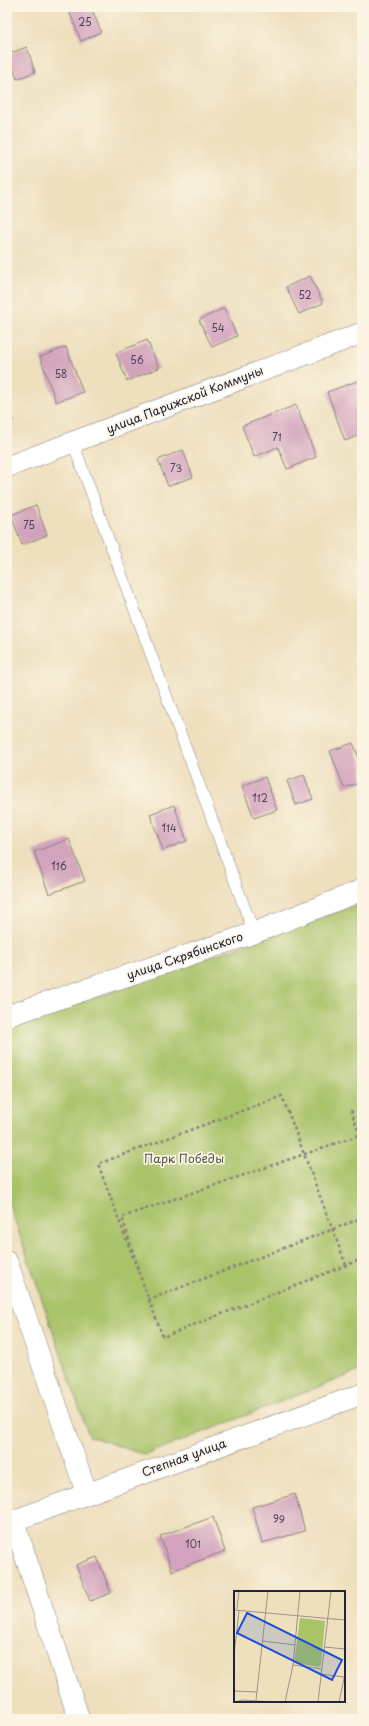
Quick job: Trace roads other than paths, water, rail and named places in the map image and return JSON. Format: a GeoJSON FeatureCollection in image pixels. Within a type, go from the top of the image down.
{"type":"FeatureCollection","features":[{"type":"Feature","properties":{"kind":"street","name":"улица Парижской Коммуны"},"geometry":{"type":"LineString","coordinates":[[7,467],[362,333]]}},
{"type":"Feature","properties":{"kind":"street","name":"улица Скрябинского"},"geometry":{"type":"LineString","coordinates":[[7,1016],[254,933],[362,890]]}},
{"type":"Feature","properties":{"kind":"street"},"geometry":{"type":"LineString","coordinates":[[7,1262],[88,1494]]}},
{"type":"Feature","properties":{"kind":"street","name":"Степная улица"},"geometry":{"type":"LineString","coordinates":[[10,1522],[362,1394]]}},
{"type":"Feature","properties":{"kind":"street"},"geometry":{"type":"LineString","coordinates":[[10,1522],[79,1719]]}},
{"type":"Feature","properties":{"kind":"lane"},"geometry":{"type":"LineString","coordinates":[[73,443],[254,933]]}},
{"type":"Feature","properties":{"kind":"park label","name":"Парк Победы"},"geometry":{"type":"Point","coordinates":[184,1159]}}]}
